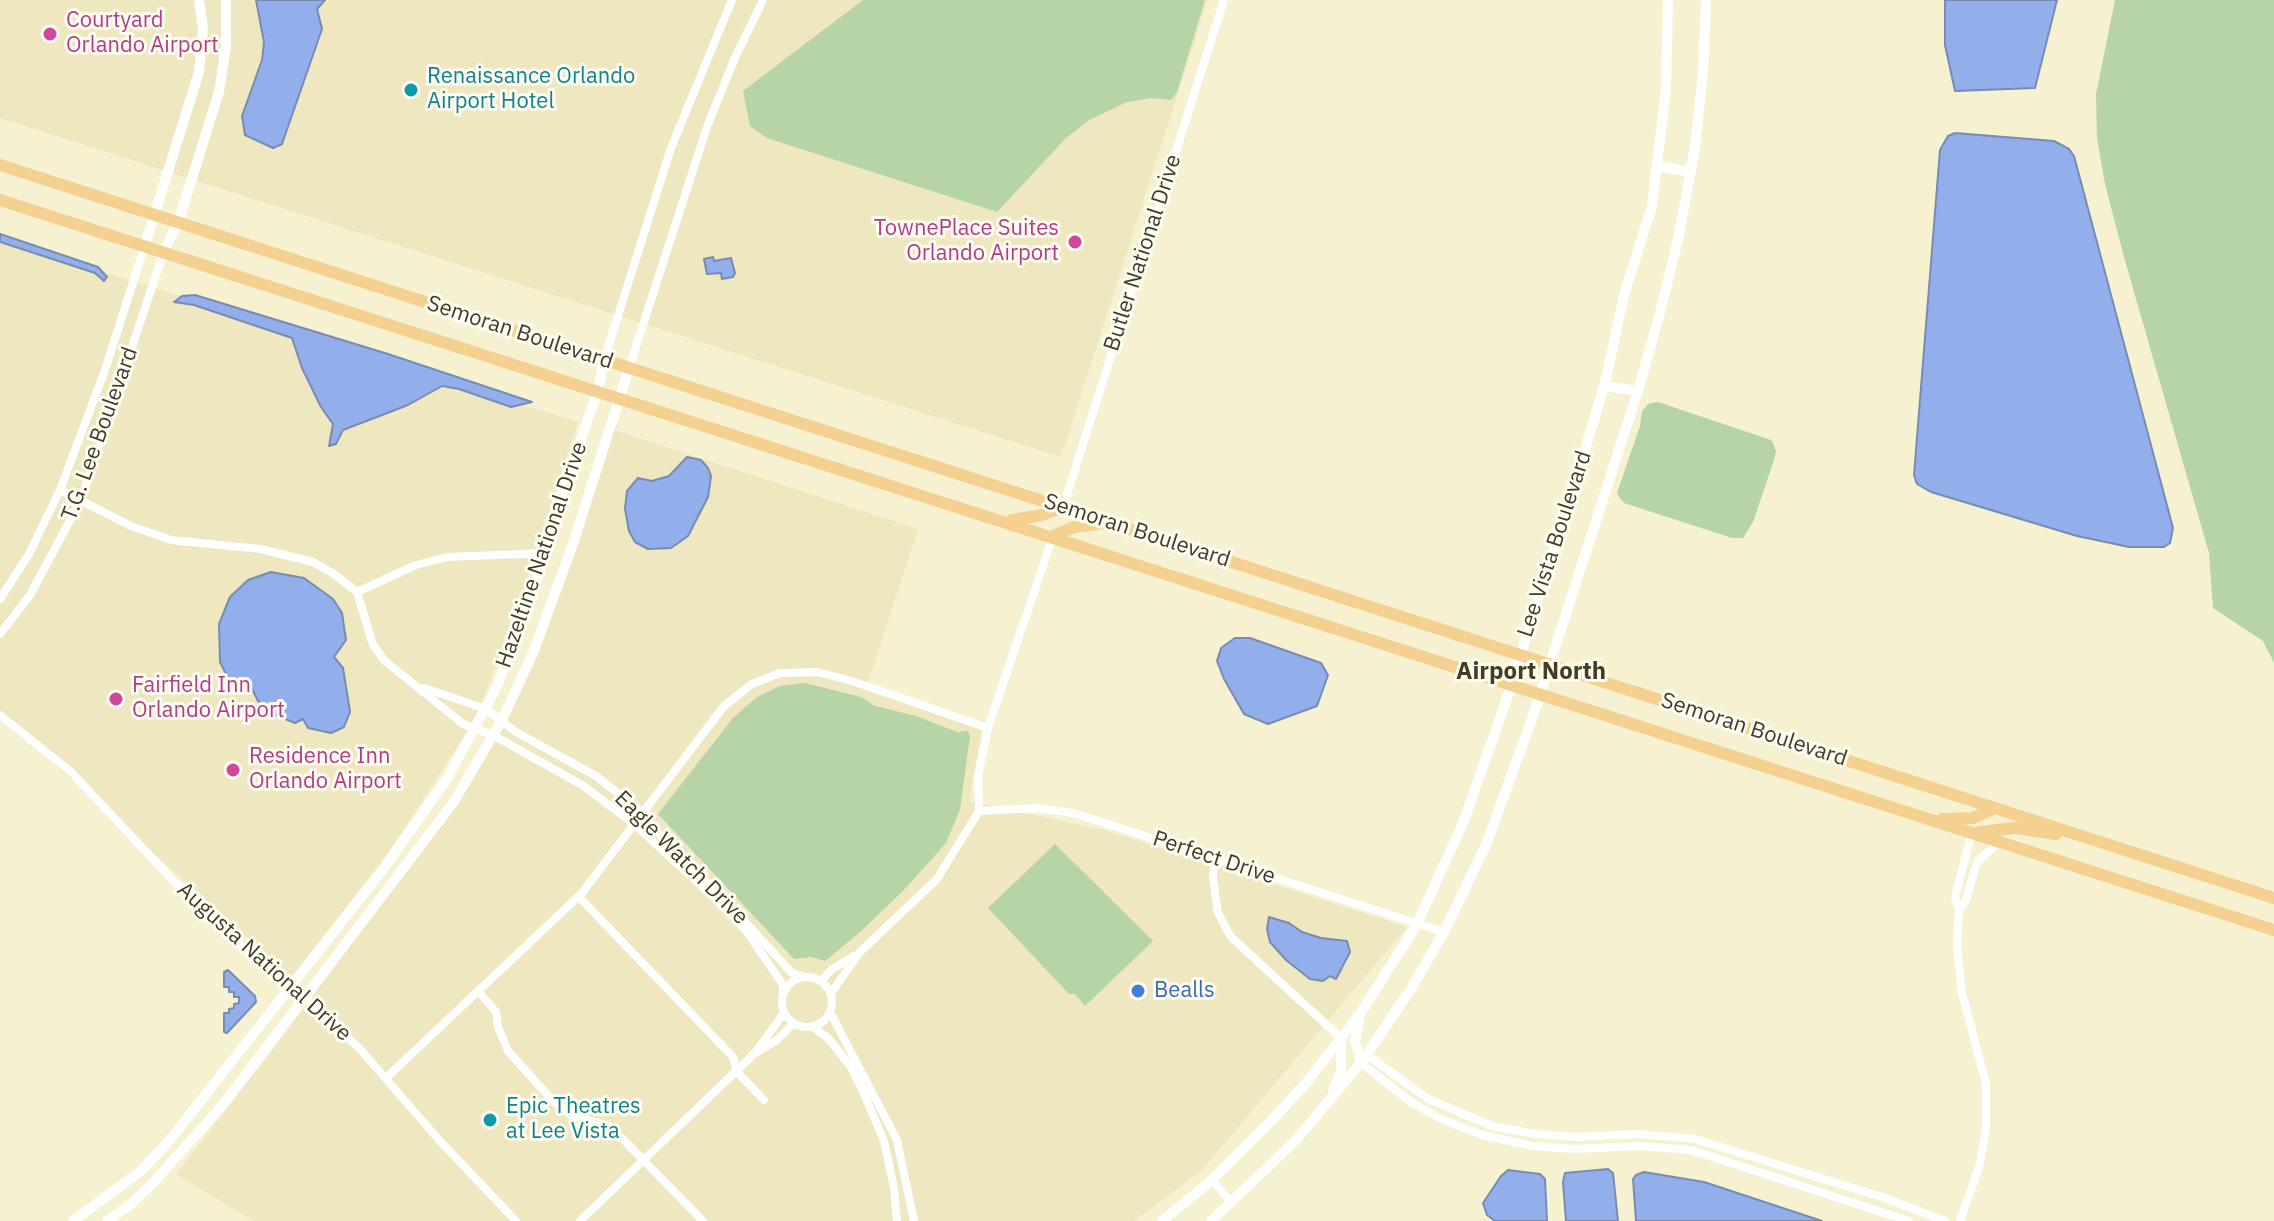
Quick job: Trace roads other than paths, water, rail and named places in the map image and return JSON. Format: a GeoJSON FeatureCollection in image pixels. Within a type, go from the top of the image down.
{"type":"FeatureCollection","features":[{"type":"Feature","properties":{"kind":"main road","name":"Semoran Boulevard"},"geometry":{"type":"LineString","coordinates":[[0,165],[2274,898]]}},
{"type":"Feature","properties":{"kind":"main road","name":"Semoran Boulevard"},"geometry":{"type":"LineString","coordinates":[[0,200],[1005,520],[2274,930]]}},
{"type":"Feature","properties":{"kind":"main road"},"geometry":{"type":"LineString","coordinates":[[1005,520],[1033,517],[1063,507]]}},
{"type":"Feature","properties":{"kind":"main road"},"geometry":{"type":"LineString","coordinates":[[1053,536],[1085,524],[1112,523]]}},
{"type":"Feature","properties":{"kind":"main road"},"geometry":{"type":"LineString","coordinates":[[1923,817],[1973,818],[1995,808]]}},
{"type":"Feature","properties":{"kind":"main road"},"geometry":{"type":"LineString","coordinates":[[1972,832],[2015,828],[2091,839]]}},
{"type":"Feature","properties":{"kind":"street","name":"T.G. Lee Boulevard"},"geometry":{"type":"LineString","coordinates":[[0,599],[29,554],[60,490],[105,370],[199,72],[203,29],[199,0]]}},
{"type":"Feature","properties":{"kind":"street","name":"T.G. Lee Boulevard"},"geometry":{"type":"LineString","coordinates":[[0,634],[30,595],[81,500],[164,251],[178,223],[223,73],[226,0]]}},
{"type":"Feature","properties":{"kind":"street","name":"Hazeltine National Drive"},"geometry":{"type":"LineString","coordinates":[[73,1221],[141,1171],[214,1087],[416,824],[476,728],[530,605],[558,505],[598,390],[604,360],[671,148],[732,0]]}},
{"type":"Feature","properties":{"kind":"street","name":"Hazeltine National Drive"},"geometry":{"type":"LineString","coordinates":[[107,1221],[131,1204],[189,1146],[433,832],[502,720],[555,599],[704,135],[734,60],[763,0]]}},
{"type":"Feature","properties":{"kind":"street","name":"Butler National Drive"},"geometry":{"type":"LineString","coordinates":[[1063,507],[1224,0]]}},
{"type":"Feature","properties":{"kind":"street","name":"Lee Vista Boulevard"},"geometry":{"type":"LineString","coordinates":[[1162,1221],[1212,1180],[1280,1111],[1360,1014],[1417,924],[1463,823],[1512,684],[1604,386],[1624,295],[1652,206],[1666,89],[1668,0]]}},
{"type":"Feature","properties":{"kind":"street","name":"Lee Vista Boulevard"},"geometry":{"type":"LineString","coordinates":[[1211,1221],[1294,1142],[1363,1059],[1412,987],[1444,932],[1486,845],[1541,693],[1638,391],[1665,294],[1691,172],[1703,72],[1706,0]]}},
{"type":"Feature","properties":{"kind":"street"},"geometry":{"type":"LineString","coordinates":[[1657,166],[1691,172]]}},
{"type":"Feature","properties":{"kind":"street"},"geometry":{"type":"LineString","coordinates":[[1604,386],[1638,391]]}},
{"type":"Feature","properties":{"kind":"street"},"geometry":{"type":"LineString","coordinates":[[60,490],[131,526],[171,540],[260,549],[313,562],[357,592],[416,565],[447,557],[546,553]]}},
{"type":"Feature","properties":{"kind":"street"},"geometry":{"type":"LineString","coordinates":[[914,1221],[897,1140],[830,1012],[831,993],[860,952],[937,879],[979,811],[978,777],[988,728],[1053,536]]}},
{"type":"Feature","properties":{"kind":"street","name":"Eagle Watch Drive"},"geometry":{"type":"LineString","coordinates":[[357,592],[373,645],[385,661],[463,724],[493,735],[582,785],[634,824],[717,900],[747,932],[783,985],[784,1013]]}},
{"type":"Feature","properties":{"kind":"street"},"geometry":{"type":"LineString","coordinates":[[386,1078],[579,897],[724,706],[752,684],[780,673],[804,671],[838,677],[988,728]]}},
{"type":"Feature","properties":{"kind":"street","name":"Eagle Watch Drive"},"geometry":{"type":"LineString","coordinates":[[419,686],[486,709],[516,732],[596,776],[643,813],[653,828],[726,900],[792,973],[821,981]]}},
{"type":"Feature","properties":{"kind":"street","name":"Augusta National Drive"},"geometry":{"type":"LineString","coordinates":[[0,715],[70,771],[204,913],[305,997],[360,1049],[439,1140],[516,1221]]}},
{"type":"Feature","properties":{"kind":"street","name":"Perfect Drive"},"geometry":{"type":"LineString","coordinates":[[979,811],[1038,808],[1073,813],[1444,932]]}},
{"type":"Feature","properties":{"kind":"street"},"geometry":{"type":"LineString","coordinates":[[1960,1221],[1982,1152],[1986,1129],[1986,1084],[1962,993],[1957,945],[1959,910],[1955,897],[1972,832]]}},
{"type":"Feature","properties":{"kind":"street"},"geometry":{"type":"LineString","coordinates":[[1959,910],[1966,900],[1977,862],[2000,841]]}},
{"type":"Feature","properties":{"kind":"street"},"geometry":{"type":"LineString","coordinates":[[1215,858],[1213,878],[1218,913],[1231,937],[1341,1038],[1341,1071],[1329,1101]]}},
{"type":"Feature","properties":{"kind":"street"},"geometry":{"type":"LineString","coordinates":[[579,897],[735,1059],[736,1071],[764,1100]]}},
{"type":"Feature","properties":{"kind":"street"},"geometry":{"type":"LineString","coordinates":[[831,993],[821,981],[832,969],[860,952]]}},
{"type":"Feature","properties":{"kind":"street"},"geometry":{"type":"LineString","coordinates":[[783,994],[792,982],[806,977]]}},
{"type":"Feature","properties":{"kind":"street"},"geometry":{"type":"LineString","coordinates":[[478,991],[496,1012],[498,1027],[508,1051],[548,1096],[572,1116],[610,1126],[703,1221]]}},
{"type":"Feature","properties":{"kind":"street"},"geometry":{"type":"LineString","coordinates":[[813,1027],[821,1024],[830,1012]]}},
{"type":"Feature","properties":{"kind":"street"},"geometry":{"type":"LineString","coordinates":[[580,1221],[754,1054],[784,1013],[793,1024],[813,1027],[829,1039],[851,1067],[884,1141],[897,1221]]}},
{"type":"Feature","properties":{"kind":"street"},"geometry":{"type":"LineString","coordinates":[[1360,1014],[1355,1041],[1363,1059],[1411,1102],[1439,1118],[1482,1135],[1532,1146],[1575,1149],[1641,1146],[1691,1150],[1909,1221]]}},
{"type":"Feature","properties":{"kind":"street"},"geometry":{"type":"LineString","coordinates":[[754,1054],[777,1040],[793,1024]]}},
{"type":"Feature","properties":{"kind":"street"},"geometry":{"type":"LineString","coordinates":[[1363,1059],[1428,1099],[1492,1126],[1577,1137],[1637,1134],[1695,1139],[1885,1198],[1945,1221]]}},
{"type":"Feature","properties":{"kind":"street"},"geometry":{"type":"LineString","coordinates":[[1212,1180],[1232,1203]]}},
{"type":"Feature","properties":{"kind":"water"},"geometry":{"type":"Polygon","coordinates":[[[256,0],[325,0],[317,9],[322,29],[282,144],[273,148],[245,135],[242,116],[262,60],[264,42],[256,0]]]}},
{"type":"Feature","properties":{"kind":"water"},"geometry":{"type":"Polygon","coordinates":[[[1945,0],[2057,0],[2035,88],[1955,91],[1945,45],[1945,0]]]}},
{"type":"Feature","properties":{"kind":"water"},"geometry":{"type":"Polygon","coordinates":[[[1955,133],[2054,141],[2069,149],[2074,156],[2173,528],[2170,543],[2164,547],[2129,547],[2077,536],[1931,492],[1917,484],[1914,475],[1940,150],[1948,136],[1955,133]]]}},
{"type":"Feature","properties":{"kind":"water"},"geometry":{"type":"Polygon","coordinates":[[[0,234],[98,267],[107,277],[104,281],[95,273],[0,242],[0,234]]]}},
{"type":"Feature","properties":{"kind":"water"},"geometry":{"type":"Polygon","coordinates":[[[713,257],[714,261],[731,258],[735,273],[733,277],[722,279],[721,273],[707,274],[704,259],[713,257]]]}},
{"type":"Feature","properties":{"kind":"water"},"geometry":{"type":"Polygon","coordinates":[[[195,295],[532,402],[511,407],[442,386],[408,405],[343,430],[336,444],[329,446],[333,424],[302,368],[292,338],[194,305],[174,302],[182,296],[195,295]]]}},
{"type":"Feature","properties":{"kind":"water"},"geometry":{"type":"Polygon","coordinates":[[[687,457],[701,460],[708,468],[711,476],[708,497],[688,536],[671,548],[648,549],[635,542],[629,531],[625,509],[627,491],[638,478],[652,481],[669,476],[687,457]]]}},
{"type":"Feature","properties":{"kind":"water"},"geometry":{"type":"Polygon","coordinates":[[[271,572],[304,578],[333,599],[342,613],[346,640],[334,657],[343,668],[350,712],[344,727],[331,733],[308,728],[303,719],[295,723],[271,713],[258,701],[250,685],[239,685],[227,676],[220,662],[219,624],[230,597],[248,580],[271,572]]]}},
{"type":"Feature","properties":{"kind":"water"},"geometry":{"type":"Polygon","coordinates":[[[1235,638],[1250,638],[1321,663],[1328,675],[1317,706],[1268,724],[1244,714],[1217,661],[1221,648],[1235,638]]]}},
{"type":"Feature","properties":{"kind":"water"},"geometry":{"type":"Polygon","coordinates":[[[1269,917],[1321,938],[1347,941],[1350,952],[1336,979],[1330,976],[1323,981],[1310,979],[1286,960],[1270,942],[1267,929],[1269,917]]]}},
{"type":"Feature","properties":{"kind":"water"},"geometry":{"type":"Polygon","coordinates":[[[228,970],[255,996],[256,1002],[227,1033],[224,1032],[224,1013],[229,1013],[234,1004],[239,1003],[239,997],[229,992],[229,987],[224,987],[224,972],[228,970]]]}},
{"type":"Feature","properties":{"kind":"water"},"geometry":{"type":"Polygon","coordinates":[[[1608,1169],[1613,1173],[1618,1221],[1566,1221],[1565,1173],[1608,1169]]]}},
{"type":"Feature","properties":{"kind":"water"},"geometry":{"type":"Polygon","coordinates":[[[1508,1170],[1540,1174],[1545,1179],[1547,1221],[1495,1221],[1487,1215],[1483,1203],[1508,1170]]]}},
{"type":"Feature","properties":{"kind":"water"},"geometry":{"type":"Polygon","coordinates":[[[1644,1172],[1704,1182],[1822,1221],[1636,1221],[1633,1179],[1644,1172]]]}},
{"type":"Feature","properties":{"kind":"place","name":"Courtyard Orlando Airport"},"geometry":{"type":"Point","coordinates":[50,34]}},
{"type":"Feature","properties":{"kind":"place","name":"Renaissance Orlando Airport Hotel"},"geometry":{"type":"Point","coordinates":[411,90]}},
{"type":"Feature","properties":{"kind":"place","name":"TownePlace Suites Orlando Airport"},"geometry":{"type":"Point","coordinates":[1075,242]}},
{"type":"Feature","properties":{"kind":"place","name":"Fairfield Inn Orlando Airport"},"geometry":{"type":"Point","coordinates":[116,699]}},
{"type":"Feature","properties":{"kind":"place","name":"Residence Inn Orlando Airport"},"geometry":{"type":"Point","coordinates":[233,770]}},
{"type":"Feature","properties":{"kind":"place","name":"Bealls"},"geometry":{"type":"Point","coordinates":[1138,991]}},
{"type":"Feature","properties":{"kind":"place","name":"Epic Theatres at Lee Vista"},"geometry":{"type":"Point","coordinates":[490,1120]}},
{"type":"Feature","properties":{"kind":"district","name":"Airport North"},"geometry":{"type":"Point","coordinates":[1531,672]}}]}
